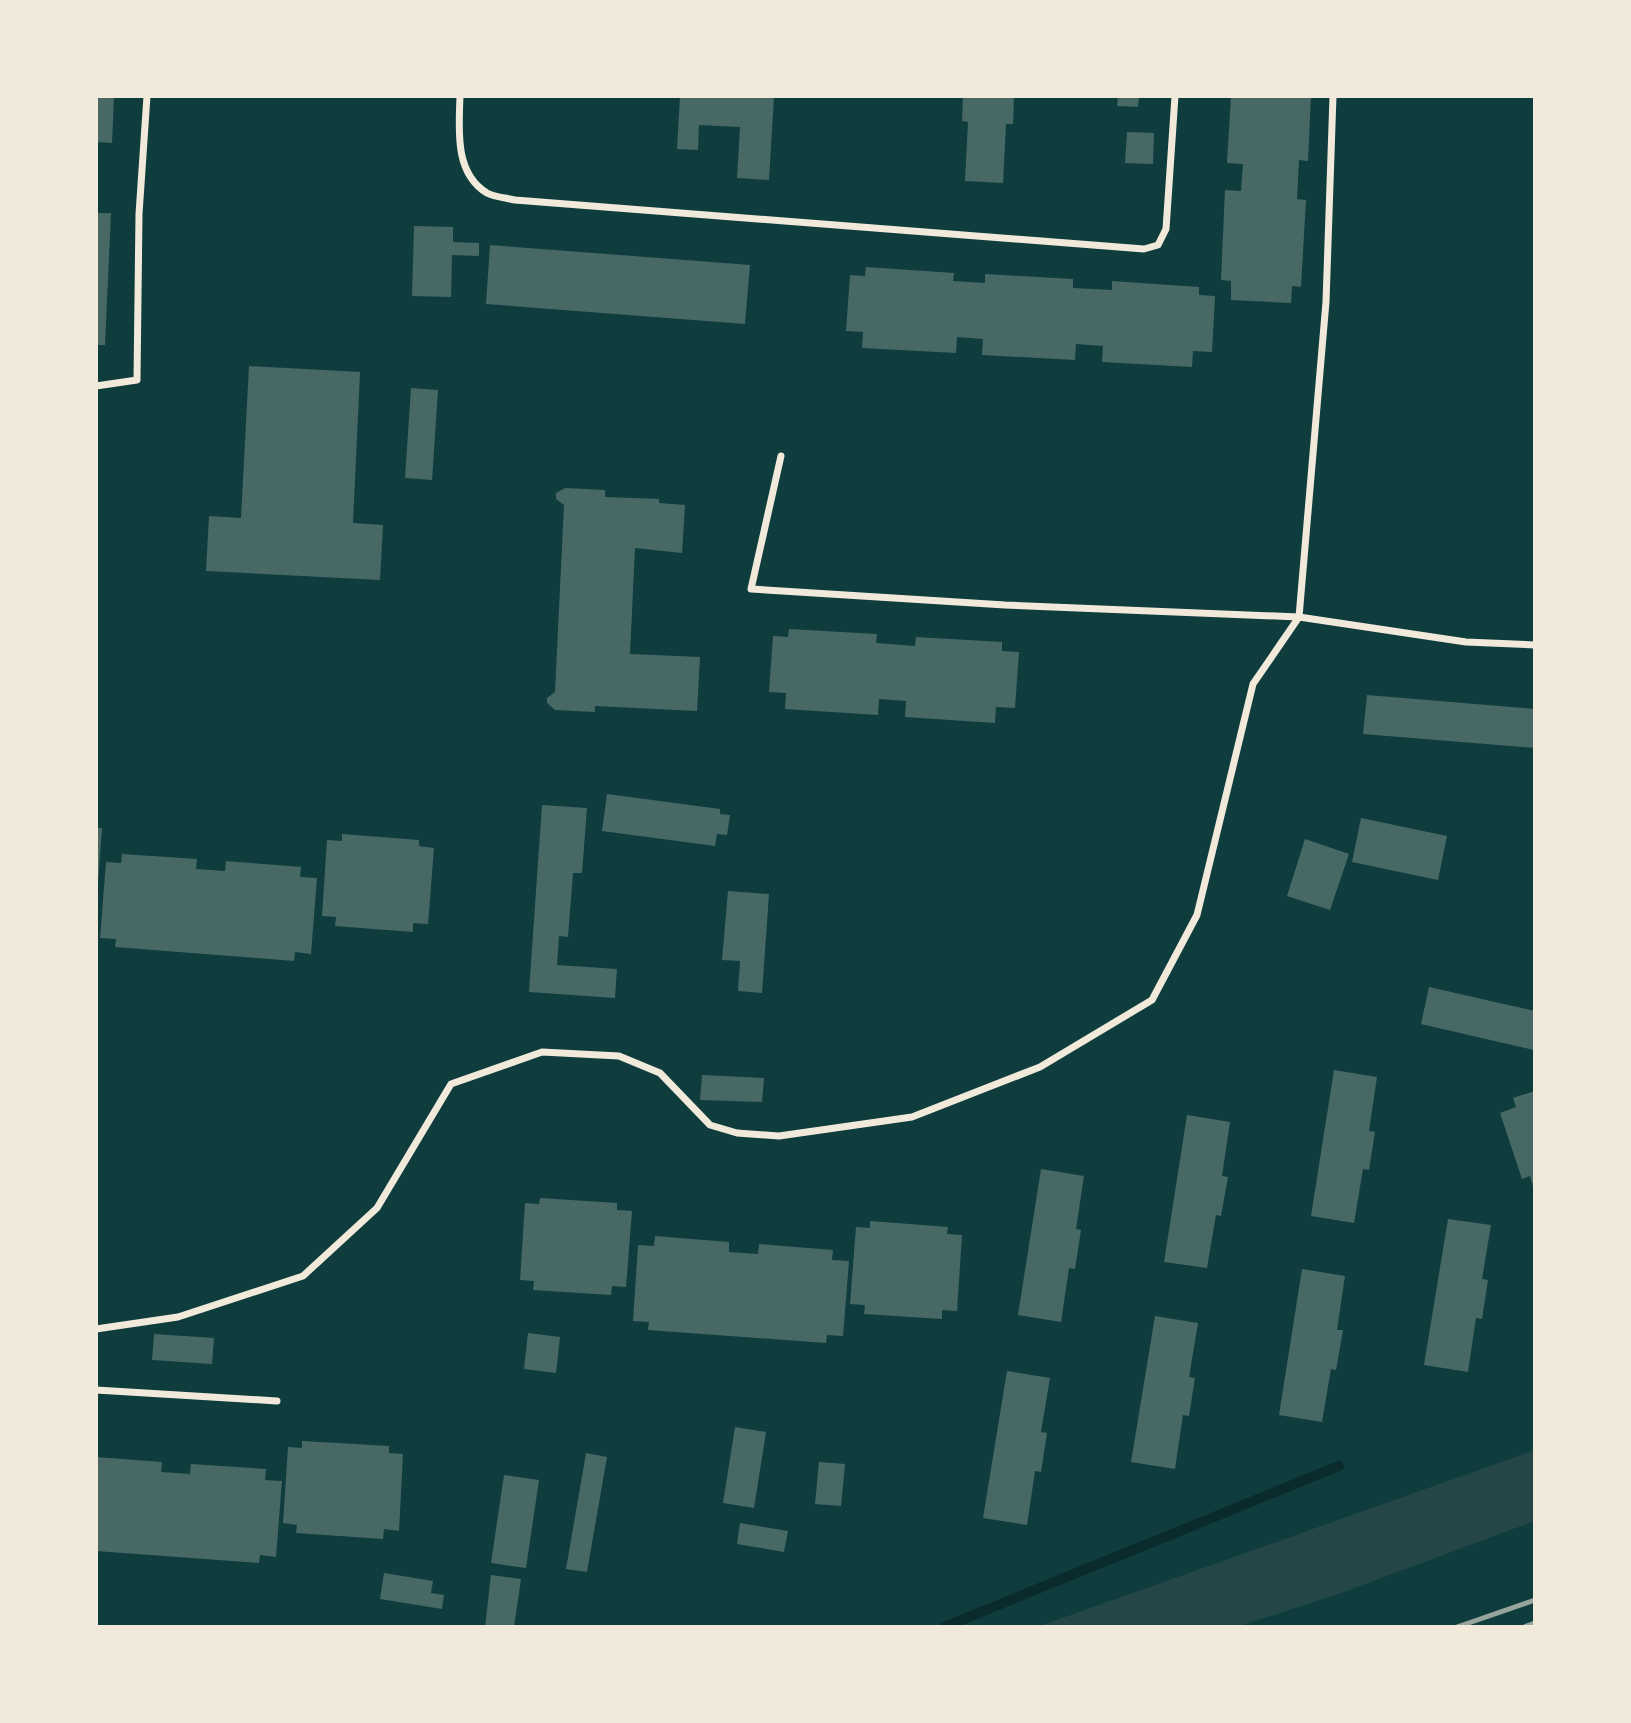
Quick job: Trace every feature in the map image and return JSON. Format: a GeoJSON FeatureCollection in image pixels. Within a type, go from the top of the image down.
{"type":"FeatureCollection","features":[{"type":"Feature","properties":{"kind":"street"},"geometry":{"type":"LineString","coordinates":[[96,386],[136,380],[139,214],[146,96]]}},
{"type":"Feature","properties":{"kind":"street"},"geometry":{"type":"LineString","coordinates":[[460,96],[458,142],[468,174],[488,193],[514,200],[1144,249],[1158,245],[1166,229],[1175,96]]}},
{"type":"Feature","properties":{"kind":"street"},"geometry":{"type":"LineString","coordinates":[[96,1329],[177,1317],[303,1276],[377,1208],[451,1084],[542,1052],[619,1056],[660,1073],[710,1125],[737,1133],[779,1136],[912,1117],[1040,1067],[1152,1000],[1197,915],[1253,684],[1299,617],[1326,302],[1333,96]]}},
{"type":"Feature","properties":{"kind":"street"},"geometry":{"type":"LineString","coordinates":[[781,456],[751,589],[1005,605],[1299,617],[1466,642],[1535,645]]}},
{"type":"Feature","properties":{"kind":"street"},"geometry":{"type":"LineString","coordinates":[[96,1390],[277,1401]]}},
{"type":"Feature","properties":{"kind":"shaded area"},"geometry":{"type":"Polygon","coordinates":[[[1535,1450],[1535,1521],[1341,1593],[1237,1627],[1037,1627],[1535,1450]]]}},
{"type":"Feature","properties":{"kind":"building"},"geometry":{"type":"Polygon","coordinates":[[[96,96],[114,96],[112,143],[96,142],[96,96]]]}},
{"type":"Feature","properties":{"kind":"building"},"geometry":{"type":"Polygon","coordinates":[[[680,96],[774,96],[769,180],[737,178],[740,127],[699,125],[698,150],[677,149],[680,96]]]}},
{"type":"Feature","properties":{"kind":"building"},"geometry":{"type":"Polygon","coordinates":[[[963,96],[1014,96],[1013,124],[1006,124],[1003,183],[965,181],[968,122],[962,121],[963,96]]]}},
{"type":"Feature","properties":{"kind":"building"},"geometry":{"type":"Polygon","coordinates":[[[1118,96],[1139,96],[1138,107],[1117,106],[1118,96]]]}},
{"type":"Feature","properties":{"kind":"building"},"geometry":{"type":"Polygon","coordinates":[[[1231,96],[1311,96],[1308,161],[1299,160],[1297,199],[1306,200],[1301,287],[1292,286],[1291,303],[1231,300],[1231,281],[1221,280],[1225,190],[1241,191],[1243,164],[1227,163],[1231,96]]]}},
{"type":"Feature","properties":{"kind":"building"},"geometry":{"type":"Polygon","coordinates":[[[1127,132],[1154,133],[1153,164],[1125,163],[1127,132]]]}},
{"type":"Feature","properties":{"kind":"building"},"geometry":{"type":"Polygon","coordinates":[[[96,213],[111,213],[105,345],[96,345],[96,213]]]}},
{"type":"Feature","properties":{"kind":"building"},"geometry":{"type":"Polygon","coordinates":[[[414,226],[453,227],[453,242],[479,243],[479,256],[452,255],[451,297],[412,296],[414,226]]]}},
{"type":"Feature","properties":{"kind":"building"},"geometry":{"type":"Polygon","coordinates":[[[490,245],[750,265],[745,324],[486,304],[490,245]]]}},
{"type":"Feature","properties":{"kind":"building"},"geometry":{"type":"Polygon","coordinates":[[[866,267],[954,273],[953,281],[985,283],[985,274],[1073,279],[1073,288],[1112,290],[1112,281],[1199,287],[1199,295],[1215,296],[1212,352],[1193,351],[1192,367],[1102,362],[1103,346],[1076,344],[1075,360],[982,355],[983,339],[957,337],[956,353],[862,348],[863,332],[846,331],[850,275],[865,276],[866,267]]]}},
{"type":"Feature","properties":{"kind":"building"},"geometry":{"type":"Polygon","coordinates":[[[249,366],[360,372],[353,523],[383,525],[380,580],[206,571],[209,516],[241,518],[249,366]]]}},
{"type":"Feature","properties":{"kind":"building"},"geometry":{"type":"Polygon","coordinates":[[[411,388],[438,390],[432,480],[405,478],[411,388]]]}},
{"type":"Feature","properties":{"kind":"building"},"geometry":{"type":"Polygon","coordinates":[[[565,488],[605,490],[605,497],[659,499],[659,503],[685,505],[682,553],[635,548],[630,654],[700,657],[697,711],[595,706],[595,712],[555,710],[547,703],[547,698],[555,692],[564,505],[556,499],[556,493],[565,488]]]}},
{"type":"Feature","properties":{"kind":"building"},"geometry":{"type":"Polygon","coordinates":[[[789,629],[877,634],[876,643],[915,646],[916,637],[1002,642],[1002,651],[1019,652],[1015,708],[996,707],[995,723],[905,717],[906,701],[879,699],[878,715],[785,709],[786,693],[769,692],[773,636],[788,637],[789,629]]]}},
{"type":"Feature","properties":{"kind":"building"},"geometry":{"type":"Polygon","coordinates":[[[1367,695],[1535,709],[1535,748],[1363,734],[1367,695]]]}},
{"type":"Feature","properties":{"kind":"building"},"geometry":{"type":"Polygon","coordinates":[[[607,794],[720,809],[720,814],[730,815],[727,835],[717,834],[715,846],[602,831],[607,794]]]}},
{"type":"Feature","properties":{"kind":"building"},"geometry":{"type":"Polygon","coordinates":[[[542,805],[587,808],[582,873],[573,873],[568,937],[559,936],[557,965],[617,969],[615,998],[529,992],[542,805]]]}},
{"type":"Feature","properties":{"kind":"building"},"geometry":{"type":"Polygon","coordinates":[[[1361,818],[1447,836],[1438,880],[1352,862],[1361,818]]]}},
{"type":"Feature","properties":{"kind":"building"},"geometry":{"type":"Polygon","coordinates":[[[96,828],[102,828],[98,883],[96,883],[96,828]]]}},
{"type":"Feature","properties":{"kind":"building"},"geometry":{"type":"Polygon","coordinates":[[[342,834],[419,840],[419,846],[434,848],[428,924],[413,923],[413,932],[335,926],[336,917],[322,916],[327,840],[342,841],[342,834]]]}},
{"type":"Feature","properties":{"kind":"building"},"geometry":{"type":"Polygon","coordinates":[[[1305,839],[1349,854],[1330,910],[1287,896],[1305,839]]]}},
{"type":"Feature","properties":{"kind":"building"},"geometry":{"type":"Polygon","coordinates":[[[122,854],[197,859],[196,869],[225,871],[226,861],[301,867],[300,877],[317,878],[311,954],[295,952],[294,961],[115,947],[116,939],[100,938],[106,862],[121,863],[122,854]]]}},
{"type":"Feature","properties":{"kind":"building"},"geometry":{"type":"Polygon","coordinates":[[[728,891],[769,894],[762,993],[738,991],[740,961],[722,960],[728,891]]]}},
{"type":"Feature","properties":{"kind":"building"},"geometry":{"type":"Polygon","coordinates":[[[1429,987],[1535,1011],[1534,1050],[1421,1024],[1429,987]]]}},
{"type":"Feature","properties":{"kind":"building"},"geometry":{"type":"Polygon","coordinates":[[[1334,1070],[1377,1077],[1369,1131],[1375,1132],[1369,1170],[1363,1169],[1354,1223],[1311,1216],[1334,1070]]]}},
{"type":"Feature","properties":{"kind":"building"},"geometry":{"type":"Polygon","coordinates":[[[702,1075],[764,1078],[762,1102],[700,1100],[702,1075]]]}},
{"type":"Feature","properties":{"kind":"building"},"geometry":{"type":"Polygon","coordinates":[[[1535,1091],[1534,1190],[1530,1176],[1522,1179],[1500,1113],[1516,1107],[1513,1098],[1535,1091]]]}},
{"type":"Feature","properties":{"kind":"building"},"geometry":{"type":"Polygon","coordinates":[[[1187,1115],[1230,1122],[1222,1176],[1228,1177],[1221,1216],[1216,1215],[1207,1268],[1164,1262],[1187,1115]]]}},
{"type":"Feature","properties":{"kind":"building"},"geometry":{"type":"Polygon","coordinates":[[[1041,1169],[1084,1176],[1076,1229],[1081,1230],[1075,1269],[1069,1268],[1061,1322],[1018,1315],[1041,1169]]]}},
{"type":"Feature","properties":{"kind":"building"},"geometry":{"type":"Polygon","coordinates":[[[540,1198],[617,1203],[617,1210],[632,1211],[626,1287],[612,1286],[611,1295],[533,1290],[534,1281],[520,1280],[525,1203],[539,1204],[540,1198]]]}},
{"type":"Feature","properties":{"kind":"building"},"geometry":{"type":"Polygon","coordinates":[[[1448,1219],[1491,1225],[1482,1279],[1488,1280],[1482,1319],[1476,1318],[1468,1372],[1424,1365],[1448,1219]]]}},
{"type":"Feature","properties":{"kind":"building"},"geometry":{"type":"Polygon","coordinates":[[[870,1221],[948,1227],[947,1234],[962,1235],[957,1311],[942,1310],[942,1319],[864,1314],[865,1305],[850,1304],[856,1227],[870,1228],[870,1221]]]}},
{"type":"Feature","properties":{"kind":"building"},"geometry":{"type":"Polygon","coordinates":[[[655,1236],[729,1242],[729,1252],[758,1254],[759,1244],[833,1250],[832,1260],[849,1261],[843,1336],[827,1335],[826,1343],[648,1330],[649,1322],[633,1321],[638,1245],[654,1246],[655,1236]]]}},
{"type":"Feature","properties":{"kind":"building"},"geometry":{"type":"Polygon","coordinates":[[[1302,1269],[1345,1276],[1337,1330],[1343,1330],[1336,1370],[1331,1369],[1322,1422],[1279,1415],[1302,1269]]]}},
{"type":"Feature","properties":{"kind":"building"},"geometry":{"type":"Polygon","coordinates":[[[1155,1316],[1198,1323],[1189,1377],[1195,1378],[1189,1416],[1183,1415],[1175,1469],[1131,1462],[1155,1316]]]}},
{"type":"Feature","properties":{"kind":"building"},"geometry":{"type":"Polygon","coordinates":[[[528,1333],[560,1337],[556,1373],[524,1369],[528,1333]]]}},
{"type":"Feature","properties":{"kind":"building"},"geometry":{"type":"Polygon","coordinates":[[[154,1334],[214,1338],[212,1364],[152,1360],[154,1334]]]}},
{"type":"Feature","properties":{"kind":"building"},"geometry":{"type":"Polygon","coordinates":[[[1007,1371],[1050,1378],[1041,1432],[1047,1433],[1041,1472],[1035,1471],[1027,1525],[983,1518],[1007,1371]]]}},
{"type":"Feature","properties":{"kind":"building"},"geometry":{"type":"Polygon","coordinates":[[[735,1427],[766,1432],[754,1508],[723,1503],[735,1427]]]}},
{"type":"Feature","properties":{"kind":"building"},"geometry":{"type":"Polygon","coordinates":[[[302,1441],[389,1446],[389,1453],[403,1454],[399,1531],[384,1529],[383,1539],[296,1533],[297,1525],[283,1523],[288,1447],[302,1448],[302,1441]]]}},
{"type":"Feature","properties":{"kind":"building"},"geometry":{"type":"Polygon","coordinates":[[[586,1453],[607,1457],[587,1572],[566,1569],[586,1453]]]}},
{"type":"Feature","properties":{"kind":"building"},"geometry":{"type":"Polygon","coordinates":[[[96,1457],[162,1462],[161,1472],[190,1474],[191,1464],[266,1469],[265,1480],[282,1481],[276,1557],[260,1555],[259,1563],[96,1551],[96,1457]]]}},
{"type":"Feature","properties":{"kind":"building"},"geometry":{"type":"Polygon","coordinates":[[[819,1462],[845,1464],[841,1506],[815,1504],[819,1462]]]}},
{"type":"Feature","properties":{"kind":"building"},"geometry":{"type":"Polygon","coordinates":[[[504,1475],[539,1480],[526,1568],[491,1563],[504,1475]]]}},
{"type":"Feature","properties":{"kind":"building"},"geometry":{"type":"Polygon","coordinates":[[[740,1523],[788,1531],[784,1552],[737,1544],[740,1523]]]}},
{"type":"Feature","properties":{"kind":"building"},"geometry":{"type":"Polygon","coordinates":[[[384,1573],[433,1581],[431,1593],[444,1595],[442,1609],[380,1599],[384,1573]]]}},
{"type":"Feature","properties":{"kind":"building"},"geometry":{"type":"Polygon","coordinates":[[[491,1575],[521,1579],[514,1627],[485,1627],[491,1575]]]}},
{"type":"Feature","properties":{"kind":"waterway"},"geometry":{"type":"LineString","coordinates":[[944,1627],[1339,1466]]}},
{"type":"Feature","properties":{"kind":"railway"},"geometry":{"type":"LineString","coordinates":[[1457,1627],[1535,1600]]}},
{"type":"Feature","properties":{"kind":"railway"},"geometry":{"type":"LineString","coordinates":[[1524,1627],[1535,1623]]}}]}
